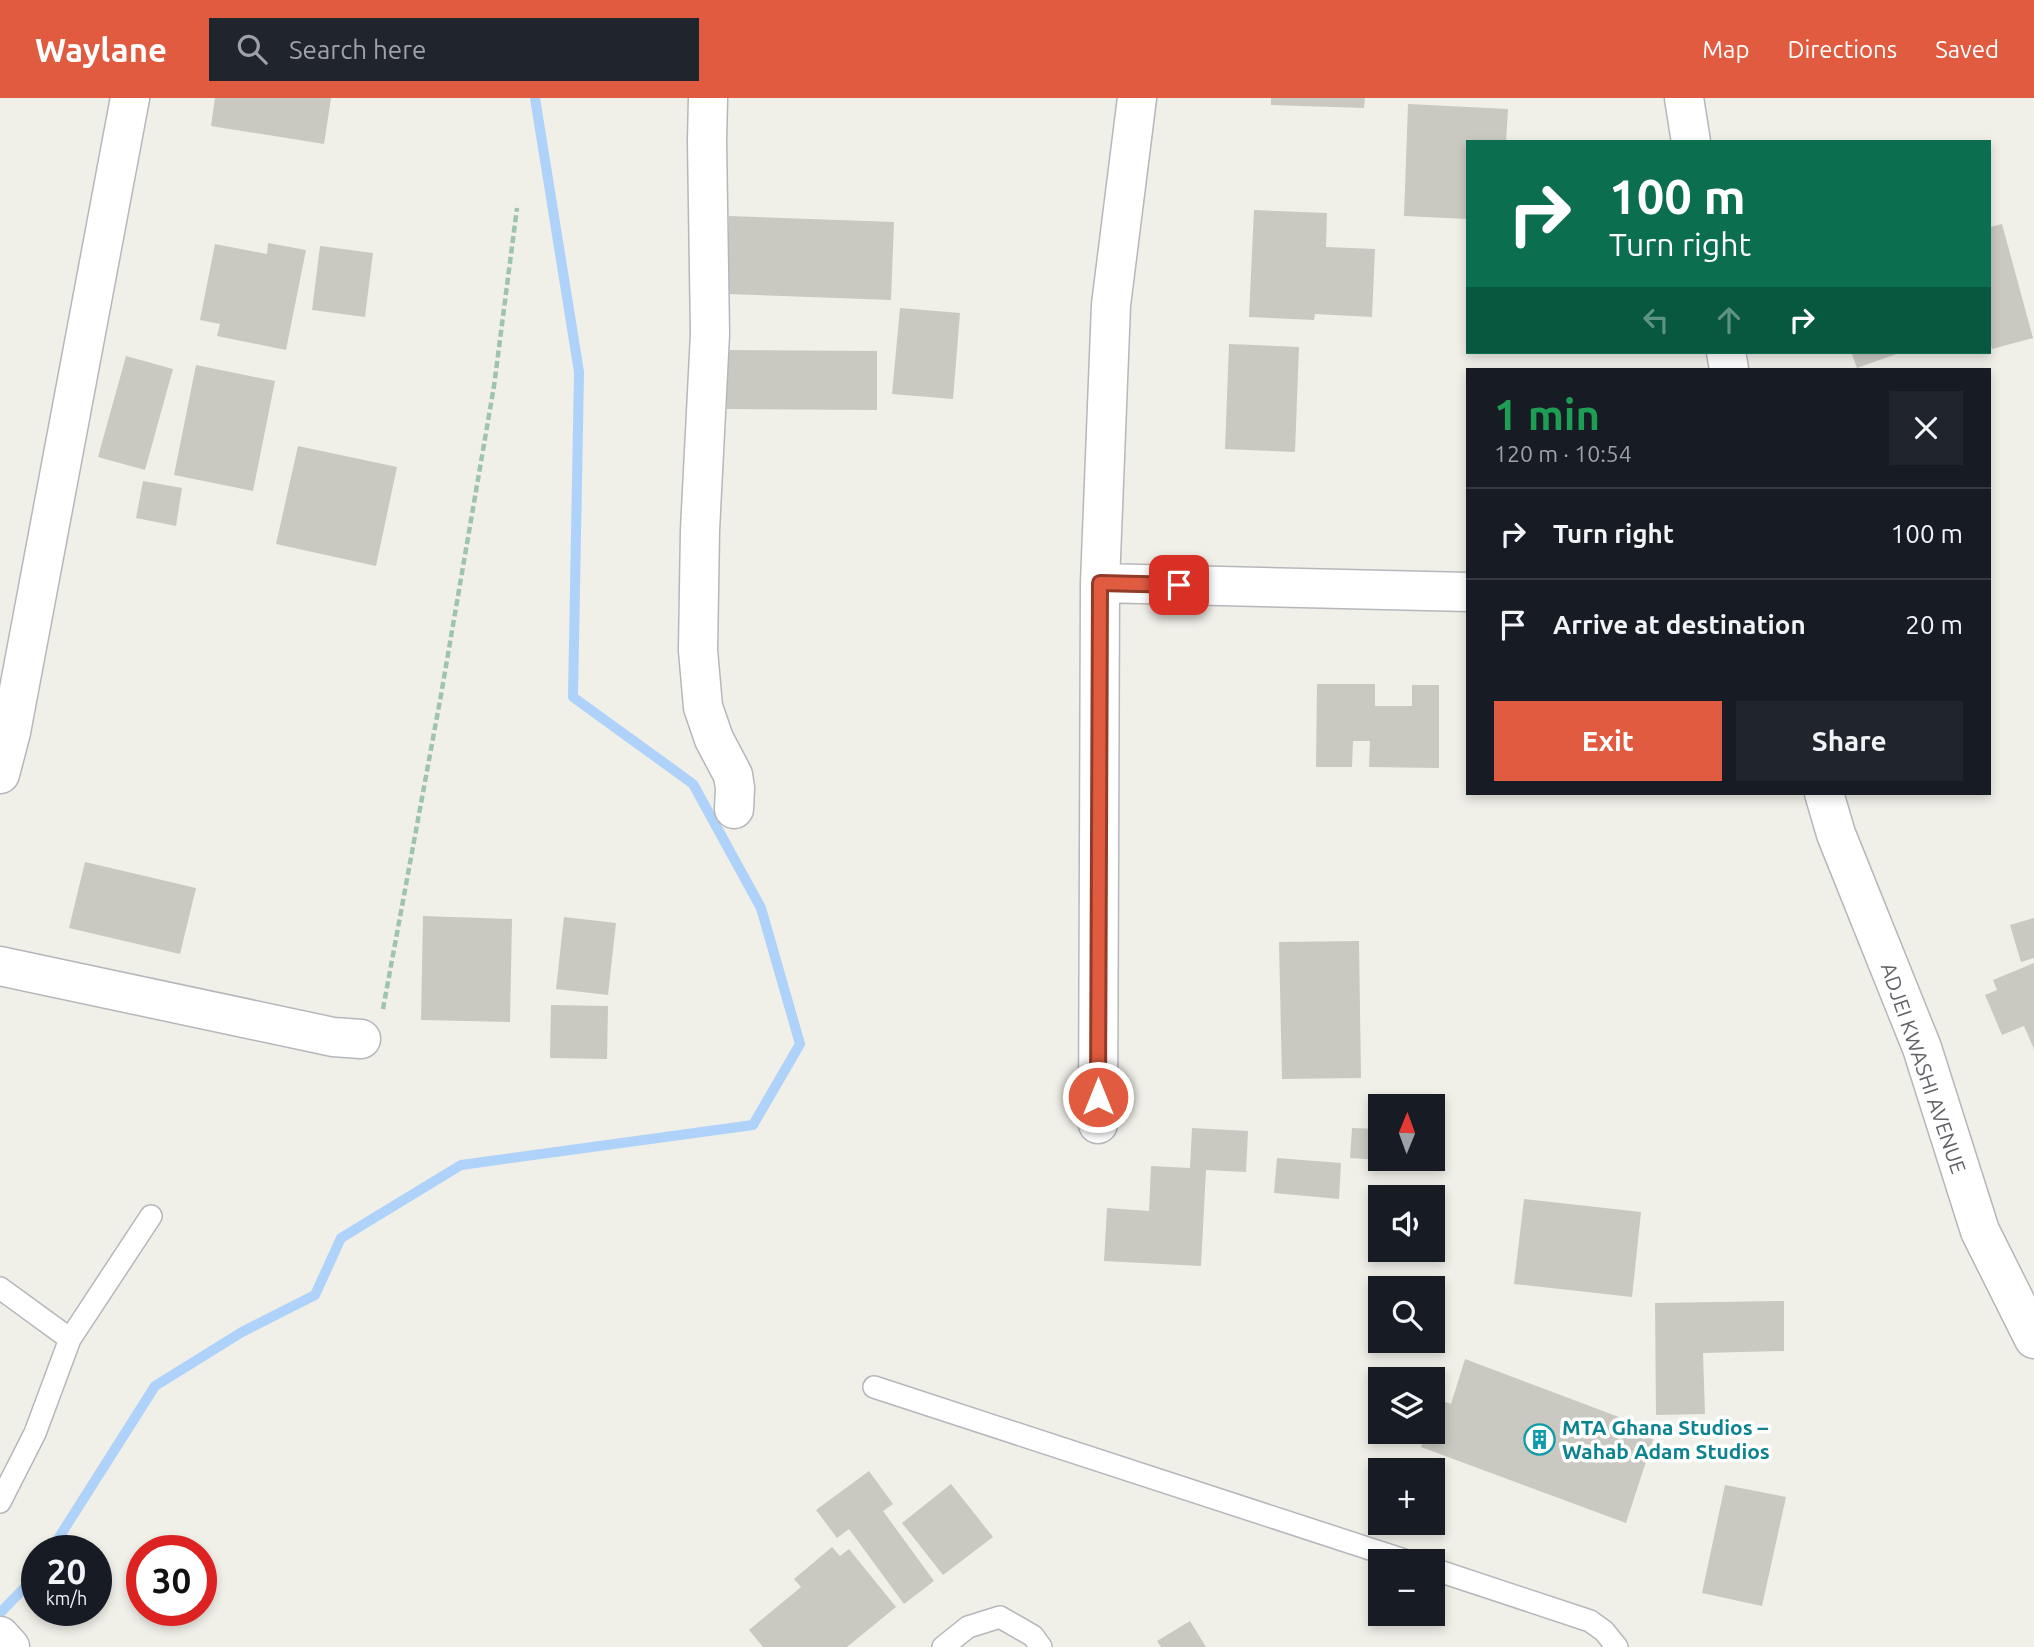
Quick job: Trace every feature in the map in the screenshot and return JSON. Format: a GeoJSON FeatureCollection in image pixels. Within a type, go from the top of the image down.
{"type":"FeatureCollection","features":[{"type":"Feature","properties":{"kind":"street"},"geometry":{"type":"LineString","coordinates":[[0,774],[11,732],[130,98]]}},
{"type":"Feature","properties":{"kind":"street"},"geometry":{"type":"LineString","coordinates":[[708,98],[710,334],[700,530],[698,650],[703,707],[714,739],[733,775],[734,809]]}},
{"type":"Feature","properties":{"kind":"street"},"geometry":{"type":"LineString","coordinates":[[1098,1125],[1100,583],[1111,305],[1137,98]]}},
{"type":"Feature","properties":{"kind":"street"},"geometry":{"type":"LineString","coordinates":[[1684,98],[1691,140]]}},
{"type":"Feature","properties":{"kind":"street"},"geometry":{"type":"LineString","coordinates":[[1100,583],[1466,592]]}},
{"type":"Feature","properties":{"kind":"street","name":"ADJEI KWASHI AVENUE"},"geometry":{"type":"LineString","coordinates":[[1826,795],[1836,834],[1922,1048],[1980,1231],[2034,1339]]}},
{"type":"Feature","properties":{"kind":"street"},"geometry":{"type":"LineString","coordinates":[[0,966],[333,1037],[361,1039]]}},
{"type":"Feature","properties":{"kind":"street"},"geometry":{"type":"LineString","coordinates":[[0,1636],[10,1647]]}},
{"type":"Feature","properties":{"kind":"lane"},"geometry":{"type":"LineString","coordinates":[[0,1502],[35,1433],[69,1339],[151,1216]]}},
{"type":"Feature","properties":{"kind":"lane"},"geometry":{"type":"LineString","coordinates":[[0,1288],[69,1339]]}},
{"type":"Feature","properties":{"kind":"lane"},"geometry":{"type":"LineString","coordinates":[[874,1387],[1371,1549]]}},
{"type":"Feature","properties":{"kind":"lane"},"geometry":{"type":"LineString","coordinates":[[1445,1573],[1590,1621],[1604,1631],[1617,1647]]}},
{"type":"Feature","properties":{"kind":"lane"},"geometry":{"type":"LineString","coordinates":[[943,1647],[968,1627],[1000,1617],[1033,1636],[1041,1647]]}},
{"type":"Feature","properties":{"kind":"path"},"geometry":{"type":"LineString","coordinates":[[361,1039],[380,1025],[402,909],[442,695],[494,386],[517,208]]}},
{"type":"Feature","properties":{"kind":"building"},"geometry":{"type":"Polygon","coordinates":[[[215,98],[331,98],[324,144],[211,126],[215,98]]]}},
{"type":"Feature","properties":{"kind":"building"},"geometry":{"type":"Polygon","coordinates":[[[1271,98],[1365,98],[1364,108],[1271,105],[1271,98]]]}},
{"type":"Feature","properties":{"kind":"building"},"geometry":{"type":"Polygon","coordinates":[[[1408,104],[1508,109],[1506,140],[1466,140],[1466,219],[1404,216],[1408,104]]]}},
{"type":"Feature","properties":{"kind":"building"},"geometry":{"type":"Polygon","coordinates":[[[1254,210],[1327,213],[1326,247],[1375,249],[1372,317],[1315,314],[1314,320],[1249,317],[1254,210]]]}},
{"type":"Feature","properties":{"kind":"building"},"geometry":{"type":"Polygon","coordinates":[[[729,216],[894,222],[891,300],[727,294],[729,216]]]}},
{"type":"Feature","properties":{"kind":"building"},"geometry":{"type":"Polygon","coordinates":[[[2002,224],[2033,338],[1992,349],[1991,345],[1991,227],[2002,224]]]}},
{"type":"Feature","properties":{"kind":"building"},"geometry":{"type":"Polygon","coordinates":[[[268,243],[306,250],[286,350],[217,336],[220,324],[200,320],[215,244],[267,254],[268,243]]]}},
{"type":"Feature","properties":{"kind":"building"},"geometry":{"type":"Polygon","coordinates":[[[320,246],[373,253],[365,317],[312,310],[320,246]]]}},
{"type":"Feature","properties":{"kind":"building"},"geometry":{"type":"Polygon","coordinates":[[[900,308],[960,313],[953,399],[892,394],[900,308]]]}},
{"type":"Feature","properties":{"kind":"building"},"geometry":{"type":"Polygon","coordinates":[[[1229,344],[1299,347],[1295,452],[1225,449],[1229,344]]]}},
{"type":"Feature","properties":{"kind":"building"},"geometry":{"type":"Polygon","coordinates":[[[727,350],[877,351],[877,410],[727,409],[727,350]]]}},
{"type":"Feature","properties":{"kind":"building"},"geometry":{"type":"Polygon","coordinates":[[[1852,354],[1896,354],[1857,368],[1852,354]]]}},
{"type":"Feature","properties":{"kind":"building"},"geometry":{"type":"Polygon","coordinates":[[[126,356],[173,369],[145,470],[98,457],[126,356]]]}},
{"type":"Feature","properties":{"kind":"building"},"geometry":{"type":"Polygon","coordinates":[[[196,365],[275,381],[253,491],[174,475],[196,365]]]}},
{"type":"Feature","properties":{"kind":"building"},"geometry":{"type":"Polygon","coordinates":[[[298,446],[397,467],[376,566],[276,544],[298,446]]]}},
{"type":"Feature","properties":{"kind":"building"},"geometry":{"type":"Polygon","coordinates":[[[143,481],[182,488],[176,526],[136,518],[143,481]]]}},
{"type":"Feature","properties":{"kind":"building"},"geometry":{"type":"Polygon","coordinates":[[[1317,684],[1375,684],[1375,706],[1412,706],[1412,685],[1439,685],[1439,768],[1369,767],[1370,741],[1353,741],[1352,767],[1316,767],[1317,684]]]}},
{"type":"Feature","properties":{"kind":"building"},"geometry":{"type":"Polygon","coordinates":[[[85,862],[196,888],[180,954],[69,928],[85,862]]]}},
{"type":"Feature","properties":{"kind":"building"},"geometry":{"type":"Polygon","coordinates":[[[423,916],[512,919],[510,1022],[421,1020],[423,916]]]}},
{"type":"Feature","properties":{"kind":"building"},"geometry":{"type":"Polygon","coordinates":[[[564,917],[616,923],[608,995],[556,989],[564,917]]]}},
{"type":"Feature","properties":{"kind":"building"},"geometry":{"type":"Polygon","coordinates":[[[2034,918],[2034,958],[2021,962],[2010,925],[2034,918]]]}},
{"type":"Feature","properties":{"kind":"building"},"geometry":{"type":"Polygon","coordinates":[[[1359,941],[1361,1078],[1282,1079],[1279,942],[1359,941]]]}},
{"type":"Feature","properties":{"kind":"building"},"geometry":{"type":"Polygon","coordinates":[[[2034,963],[2034,1049],[2024,1026],[2002,1035],[1985,995],[1997,990],[1993,980],[2034,963]]]}},
{"type":"Feature","properties":{"kind":"building"},"geometry":{"type":"Polygon","coordinates":[[[551,1005],[608,1006],[607,1059],[550,1058],[551,1005]]]}},
{"type":"Feature","properties":{"kind":"building"},"geometry":{"type":"Polygon","coordinates":[[[1192,1128],[1248,1131],[1246,1172],[1206,1170],[1201,1266],[1104,1261],[1107,1208],[1149,1211],[1151,1166],[1190,1168],[1192,1128]]]}},
{"type":"Feature","properties":{"kind":"building"},"geometry":{"type":"Polygon","coordinates":[[[1352,1128],[1368,1129],[1368,1159],[1350,1158],[1352,1128]]]}},
{"type":"Feature","properties":{"kind":"building"},"geometry":{"type":"Polygon","coordinates":[[[1277,1158],[1341,1163],[1339,1199],[1274,1193],[1277,1158]]]}},
{"type":"Feature","properties":{"kind":"building"},"geometry":{"type":"Polygon","coordinates":[[[1524,1199],[1641,1212],[1632,1297],[1514,1284],[1524,1199]]]}},
{"type":"Feature","properties":{"kind":"building"},"geometry":{"type":"Polygon","coordinates":[[[1784,1301],[1784,1351],[1703,1353],[1705,1414],[1656,1415],[1655,1303],[1784,1301]]]}},
{"type":"Feature","properties":{"kind":"building","name":"MTA Ghana Studios – Wahab Adam Studios"},"geometry":{"type":"Polygon","coordinates":[[[1465,1359],[1656,1431],[1626,1523],[1421,1447],[1422,1444],[1445,1444],[1445,1402],[1451,1404],[1465,1359]]]}},
{"type":"Feature","properties":{"kind":"building"},"geometry":{"type":"Polygon","coordinates":[[[869,1471],[893,1504],[883,1511],[934,1581],[904,1604],[849,1529],[837,1538],[816,1510],[869,1471]]]}},
{"type":"Feature","properties":{"kind":"building"},"geometry":{"type":"Polygon","coordinates":[[[951,1484],[993,1537],[943,1575],[902,1523],[951,1484]]]}},
{"type":"Feature","properties":{"kind":"building"},"geometry":{"type":"Polygon","coordinates":[[[1725,1485],[1786,1497],[1762,1606],[1702,1593],[1725,1485]]]}},
{"type":"Feature","properties":{"kind":"building"},"geometry":{"type":"Polygon","coordinates":[[[832,1547],[840,1556],[849,1549],[896,1607],[847,1647],[763,1647],[749,1630],[801,1587],[794,1579],[832,1547]]]}},
{"type":"Feature","properties":{"kind":"building"},"geometry":{"type":"Polygon","coordinates":[[[1190,1621],[1206,1647],[1161,1647],[1157,1641],[1190,1621]]]}},
{"type":"Feature","properties":{"kind":"waterway"},"geometry":{"type":"LineString","coordinates":[[61,1535],[155,1386],[242,1332],[315,1295],[341,1238],[461,1165],[753,1125],[800,1044],[761,908],[693,784],[573,697],[579,372],[535,98]]}},
{"type":"Feature","properties":{"kind":"waterway"},"geometry":{"type":"LineString","coordinates":[[0,1613],[21,1591]]}},
{"type":"Feature","properties":{"kind":"place","name":"MTA Ghana Studios – Wahab Adam Studios"},"geometry":{"type":"Point","coordinates":[1539,1439]}},
{"type":"Feature","properties":{"kind":"route"},"geometry":{"type":"LineString","coordinates":[[1098,1097],[1100,583],[1179,585]]}}]}
